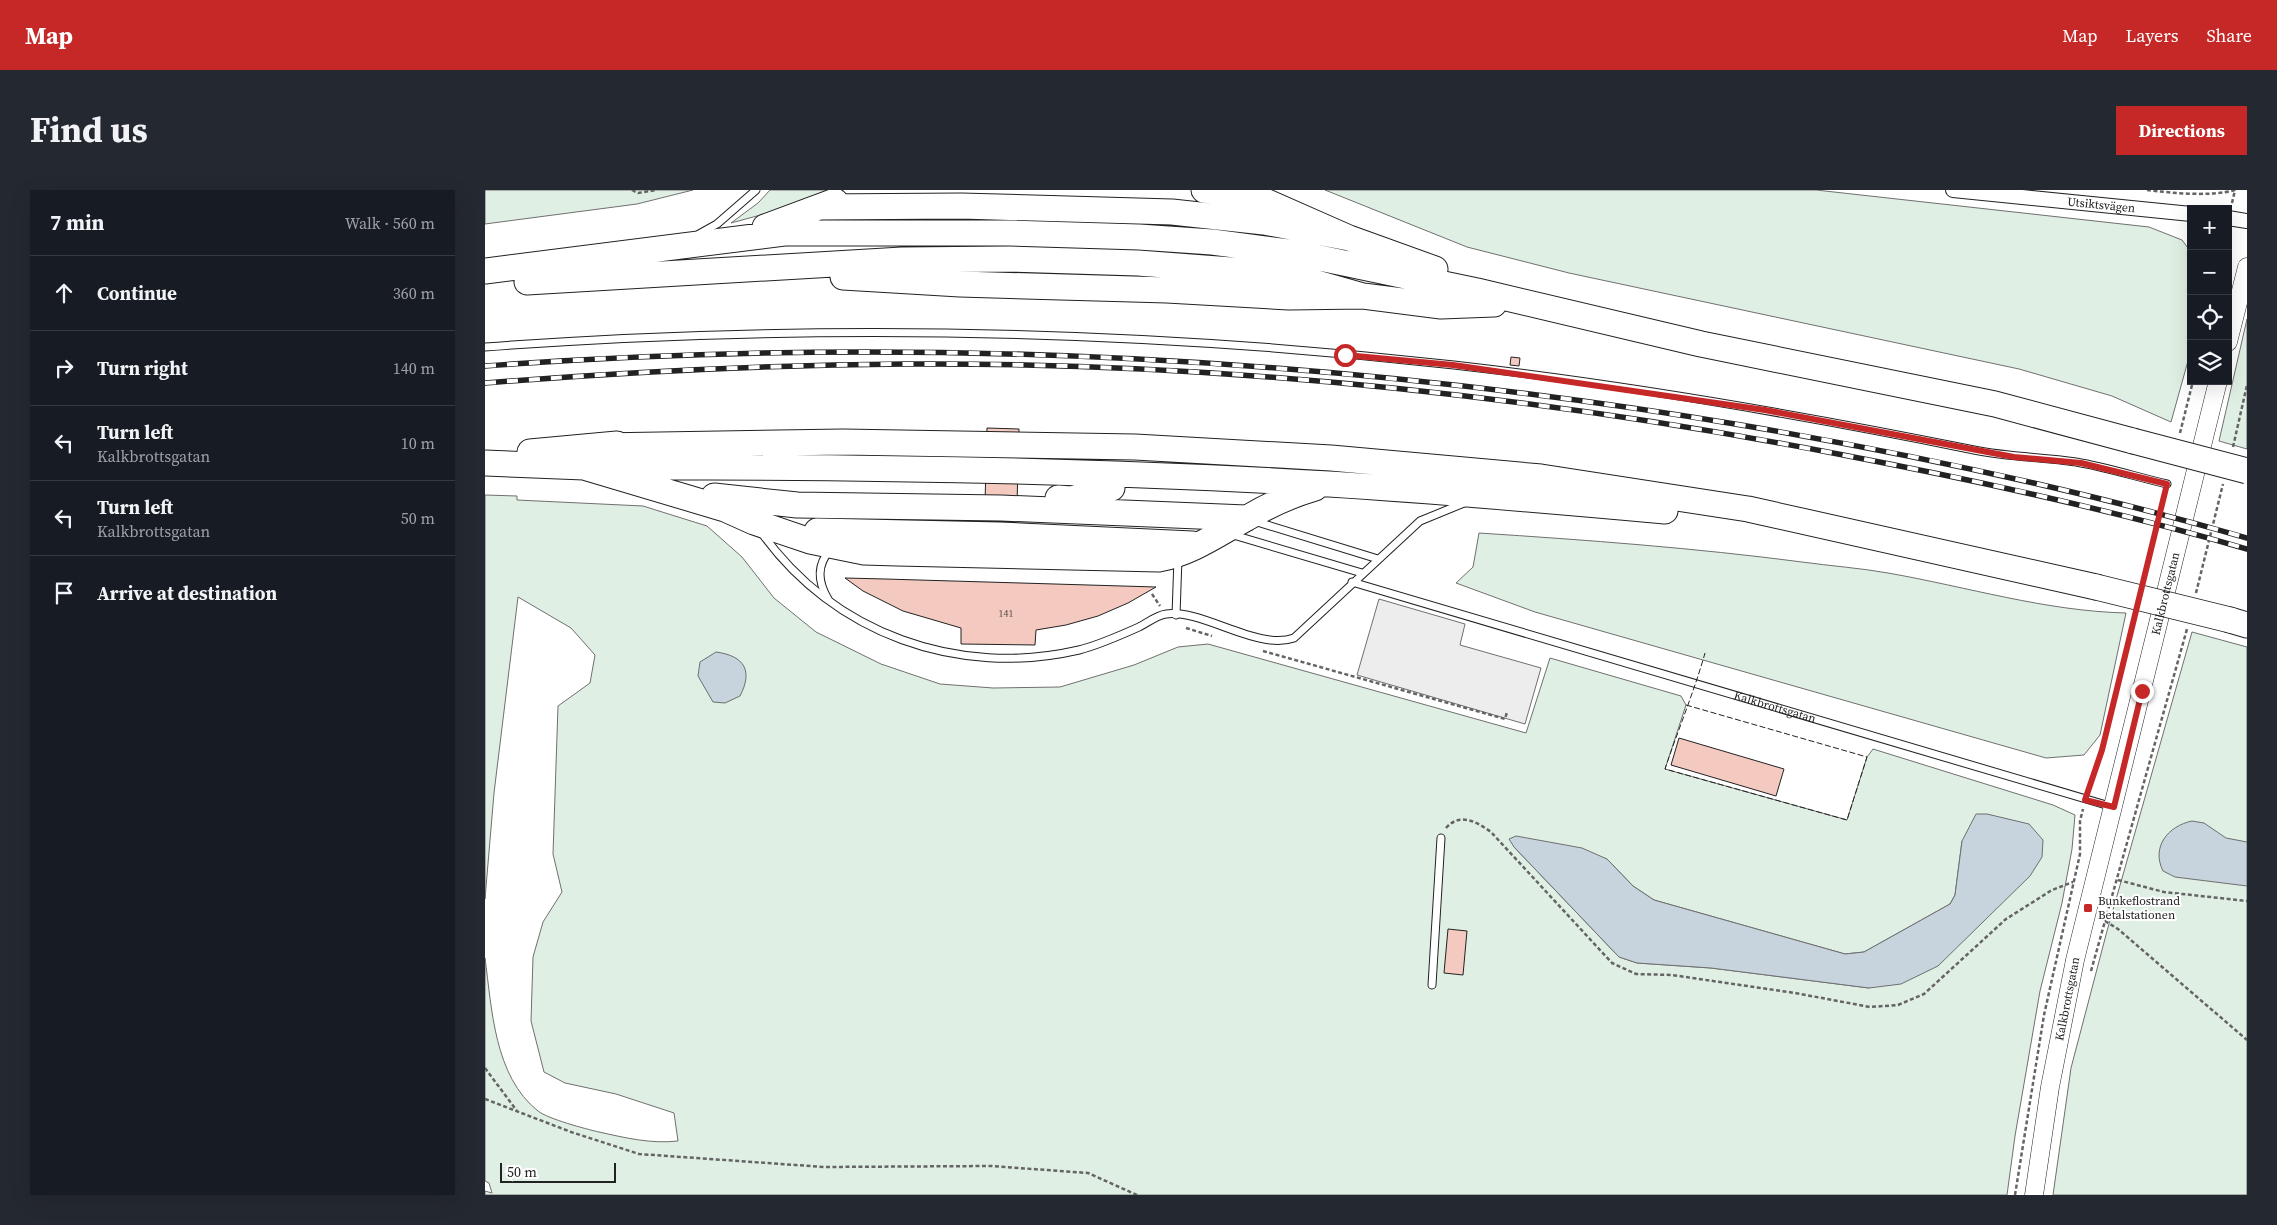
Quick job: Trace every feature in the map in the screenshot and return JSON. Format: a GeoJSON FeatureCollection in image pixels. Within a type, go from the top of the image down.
{"type":"FeatureCollection","features":[{"type":"Feature","properties":{"kind":"highway"},"geometry":{"type":"LineString","coordinates":[[1204,190],[1248,192],[1349,238],[1456,277],[1542,305]]}},
{"type":"Feature","properties":{"kind":"highway"},"geometry":{"type":"LineString","coordinates":[[727,240],[858,192],[1148,199],[1301,216]]}},
{"type":"Feature","properties":{"kind":"highway"},"geometry":{"type":"LineString","coordinates":[[819,207],[961,206],[1172,212],[1264,222],[1349,238]]}},
{"type":"Feature","properties":{"kind":"highway"},"geometry":{"type":"LineString","coordinates":[[784,220],[1000,220],[1163,225],[1213,229],[1297,242],[1366,268]]}},
{"type":"Feature","properties":{"kind":"highway"},"geometry":{"type":"LineString","coordinates":[[485,271],[784,233],[1009,233],[1139,237],[1261,248],[1542,305],[1701,344],[1995,404],[2133,441],[2239,462]]}},
{"type":"Feature","properties":{"kind":"highway"},"geometry":{"type":"LineString","coordinates":[[732,271],[902,248],[961,246],[1138,250],[1294,264],[1366,268]]}},
{"type":"Feature","properties":{"kind":"highway"},"geometry":{"type":"LineString","coordinates":[[485,285],[732,271],[999,272],[1137,276],[1257,284],[1441,306],[1542,305]]}},
{"type":"Feature","properties":{"kind":"highway"},"geometry":{"type":"LineString","coordinates":[[485,456],[600,446],[696,434],[843,430],[1002,430],[1135,434],[1331,458],[1541,477],[1748,509],[2096,586],[2238,623]]}},
{"type":"Feature","properties":{"kind":"highway"},"geometry":{"type":"LineString","coordinates":[[485,463],[585,467],[758,479],[1294,494]]}},
{"type":"Feature","properties":{"kind":"highway"},"geometry":{"type":"LineString","coordinates":[[585,467],[843,467],[1001,470],[1330,484],[1688,513],[1937,551]]}},
{"type":"Feature","properties":{"kind":"highway"},"geometry":{"type":"LineString","coordinates":[[585,467],[725,509],[754,522],[834,547],[880,552],[1123,559],[1159,559],[1178,554],[1201,544],[1246,518],[1294,494],[1330,484]]}},
{"type":"Feature","properties":{"kind":"highway"},"geometry":{"type":"LineString","coordinates":[[585,467],[729,488],[1077,504],[1246,518]]}},
{"type":"Feature","properties":{"kind":"highway"},"geometry":{"type":"LineString","coordinates":[[665,490],[797,505],[1077,504],[1112,488]]}},
{"type":"Feature","properties":{"kind":"highway"},"geometry":{"type":"LineString","coordinates":[[725,509],[799,517],[1019,522],[1223,532]]}},
{"type":"Feature","properties":{"kind":"highway"},"geometry":{"type":"LineString","coordinates":[[785,531],[981,534],[1201,544]]}},
{"type":"Feature","properties":{"kind":"street","name":"Utsiktsvägen"},"geometry":{"type":"LineString","coordinates":[[1953,190],[2187,214]]}},
{"type":"Feature","properties":{"kind":"street"},"geometry":{"type":"LineString","coordinates":[[2232,219],[2247,221]]}},
{"type":"Feature","properties":{"kind":"street"},"geometry":{"type":"LineString","coordinates":[[2229,340],[2247,267]]}},
{"type":"Feature","properties":{"kind":"street","name":"Kalkbrottsgatan"},"geometry":{"type":"LineString","coordinates":[[2034,1195],[2049,1087],[2075,960],[2217,385]]}},
{"type":"Feature","properties":{"kind":"lane"},"geometry":{"type":"LineString","coordinates":[[676,248],[717,224],[756,190]]}},
{"type":"Feature","properties":{"kind":"lane"},"geometry":{"type":"LineString","coordinates":[[485,347],[735,335],[914,334],[1047,335],[1309,352],[1453,365],[1669,394],[1785,413],[2014,457],[2081,463],[2167,484]]}},
{"type":"Feature","properties":{"kind":"lane"},"geometry":{"type":"LineString","coordinates":[[754,522],[773,549],[798,577],[831,604],[871,627],[933,650],[978,658],[1018,658],[1054,656],[1073,651],[1111,639],[1165,614],[1266,639],[1287,641],[1301,634],[1352,582],[1420,521],[1482,496]]}},
{"type":"Feature","properties":{"kind":"lane"},"geometry":{"type":"LineString","coordinates":[[1246,518],[1378,558]]}},
{"type":"Feature","properties":{"kind":"lane"},"geometry":{"type":"LineString","coordinates":[[1223,532],[1362,573]]}},
{"type":"Feature","properties":{"kind":"lane"},"geometry":{"type":"LineString","coordinates":[[831,604],[820,586],[819,576],[825,557],[834,547]]}},
{"type":"Feature","properties":{"kind":"lane"},"geometry":{"type":"LineString","coordinates":[[1175,615],[1178,554]]}},
{"type":"Feature","properties":{"kind":"lane","name":"Kalkbrottsgatan"},"geometry":{"type":"LineString","coordinates":[[1352,582],[2114,807]]}},
{"type":"Feature","properties":{"kind":"lane"},"geometry":{"type":"LineString","coordinates":[[1432,984],[1441,838]]}},
{"type":"Feature","properties":{"kind":"path"},"geometry":{"type":"LineString","coordinates":[[632,190],[638,193],[656,190]]}},
{"type":"Feature","properties":{"kind":"path"},"geometry":{"type":"LineString","coordinates":[[2147,190],[2172,193],[2235,190]]}},
{"type":"Feature","properties":{"kind":"path"},"geometry":{"type":"LineString","coordinates":[[2178,438],[2192,385]]}},
{"type":"Feature","properties":{"kind":"path"},"geometry":{"type":"LineString","coordinates":[[2239,462],[2247,385]]}},
{"type":"Feature","properties":{"kind":"path"},"geometry":{"type":"LineString","coordinates":[[2196,593],[2224,481]]}},
{"type":"Feature","properties":{"kind":"path"},"geometry":{"type":"LineString","coordinates":[[2144,579],[2167,484]]}},
{"type":"Feature","properties":{"kind":"path"},"geometry":{"type":"LineString","coordinates":[[1152,594],[1171,625],[1216,637]]}},
{"type":"Feature","properties":{"kind":"path"},"geometry":{"type":"LineString","coordinates":[[2015,1195],[2044,1015],[2080,854],[2080,822],[2085,800],[2102,750],[2137,608]]}},
{"type":"Feature","properties":{"kind":"path"},"geometry":{"type":"LineString","coordinates":[[2089,977],[2118,880],[2189,622]]}},
{"type":"Feature","properties":{"kind":"path"},"geometry":{"type":"LineString","coordinates":[[1262,651],[1505,719],[1507,712]]}},
{"type":"Feature","properties":{"kind":"path"},"geometry":{"type":"LineString","coordinates":[[1441,838],[1447,826],[1460,819],[1475,820],[1491,832],[1612,963],[1636,974],[1672,975],[1795,993],[1869,1007],[1898,1005],[1924,994],[2006,919],[2052,890],[2073,882]]}},
{"type":"Feature","properties":{"kind":"path"},"geometry":{"type":"LineString","coordinates":[[2118,880],[2164,892],[2247,901]]}},
{"type":"Feature","properties":{"kind":"path"},"geometry":{"type":"LineString","coordinates":[[2105,921],[2118,929],[2247,1040]]}},
{"type":"Feature","properties":{"kind":"path"},"geometry":{"type":"LineString","coordinates":[[485,1068],[518,1113]]}},
{"type":"Feature","properties":{"kind":"path"},"geometry":{"type":"LineString","coordinates":[[485,1099],[518,1113],[639,1154],[824,1167],[991,1166],[1088,1173],[1137,1195]]}},
{"type":"Feature","properties":{"kind":"green space"},"geometry":{"type":"Polygon","coordinates":[[[485,190],[693,190],[637,204],[485,224],[485,190]]]}},
{"type":"Feature","properties":{"kind":"green space"},"geometry":{"type":"Polygon","coordinates":[[[770,190],[834,190],[779,210],[731,223],[758,203],[770,190]]]}},
{"type":"Feature","properties":{"kind":"green space"},"geometry":{"type":"Polygon","coordinates":[[[1325,190],[1816,190],[2149,227],[2182,240],[2187,247],[2187,364],[2171,422],[2112,396],[2019,369],[1569,273],[1467,247],[1325,190]]]}},
{"type":"Feature","properties":{"kind":"green space"},"geometry":{"type":"Polygon","coordinates":[[[2247,319],[2247,449],[2219,441],[2247,319]]]}},
{"type":"Feature","properties":{"kind":"green space"},"geometry":{"type":"Polygon","coordinates":[[[485,495],[517,496],[517,500],[643,506],[707,526],[742,557],[774,598],[816,632],[881,664],[940,684],[993,688],[1060,687],[1134,665],[1178,647],[1208,644],[1526,733],[1550,658],[1681,696],[1686,705],[1665,769],[1847,820],[1867,757],[1873,749],[2053,805],[2075,815],[2072,849],[2062,903],[2040,991],[2015,1136],[2007,1195],[485,1195],[485,1191],[492,1193],[489,1183],[485,1181],[485,958],[493,1020],[504,1061],[512,1079],[523,1096],[538,1111],[550,1117],[593,1131],[639,1140],[678,1141],[674,1113],[616,1094],[565,1083],[544,1072],[531,1021],[533,957],[543,922],[562,892],[553,854],[558,706],[590,683],[595,655],[571,628],[518,597],[494,793],[485,899],[485,495]],[[1962,841],[1955,895],[1950,904],[1864,952],[1845,954],[1654,900],[1633,886],[1607,859],[1514,847],[1619,957],[1637,963],[1711,968],[1869,988],[2030,876],[1962,841]]]}},
{"type":"Feature","properties":{"kind":"green space"},"geometry":{"type":"Polygon","coordinates":[[[1479,533],[1681,549],[1856,568],[2066,608],[2126,613],[2100,735],[2084,755],[2046,758],[1535,612],[1456,583],[1473,567],[1479,533]]]}},
{"type":"Feature","properties":{"kind":"green space"},"geometry":{"type":"Polygon","coordinates":[[[2192,632],[2247,647],[2247,1195],[2053,1195],[2071,1068],[2107,931],[2192,632]]]}},
{"type":"Feature","properties":{"kind":"shaded area"},"geometry":{"type":"Polygon","coordinates":[[[1379,599],[1465,624],[1460,645],[1541,668],[1525,724],[1357,675],[1379,599]]]}},
{"type":"Feature","properties":{"kind":"shaded area"},"geometry":{"type":"Polygon","coordinates":[[[716,652],[734,657],[740,661],[746,672],[744,687],[740,696],[725,703],[713,702],[698,676],[700,662],[716,652]]]}},
{"type":"Feature","properties":{"kind":"shaded area"},"geometry":{"type":"Polygon","coordinates":[[[1976,814],[1987,814],[2029,824],[2043,840],[2042,857],[2030,876],[1938,966],[1901,984],[1869,988],[1711,968],[1637,963],[1619,957],[1514,847],[1509,839],[1516,836],[1582,848],[1607,859],[1633,886],[1654,900],[1845,954],[1864,952],[1950,904],[1955,895],[1962,841],[1976,814]]]}},
{"type":"Feature","properties":{"kind":"shaded area"},"geometry":{"type":"Polygon","coordinates":[[[2192,821],[2204,823],[2226,838],[2247,842],[2247,886],[2175,877],[2163,871],[2159,854],[2164,839],[2176,828],[2192,821]]]}},
{"type":"Feature","properties":{"kind":"building"},"geometry":{"type":"Polygon","coordinates":[[[1511,357],[1520,358],[1519,366],[1510,365],[1511,357]]]}},
{"type":"Feature","properties":{"kind":"building"},"geometry":{"type":"Polygon","coordinates":[[[987,428],[1019,429],[1016,542],[984,541],[987,428]]]}},
{"type":"Feature","properties":{"kind":"building"},"geometry":{"type":"Polygon","coordinates":[[[845,578],[1156,587],[1128,603],[1098,616],[1066,625],[1036,630],[1035,645],[961,644],[961,628],[903,611],[863,591],[845,578]]]}},
{"type":"Feature","properties":{"kind":"building"},"geometry":{"type":"Polygon","coordinates":[[[1679,738],[1784,769],[1776,796],[1671,765],[1679,738]]]}},
{"type":"Feature","properties":{"kind":"building"},"geometry":{"type":"Polygon","coordinates":[[[1448,929],[1467,931],[1463,975],[1444,973],[1448,929]]]}},
{"type":"Feature","properties":{"kind":"railway"},"geometry":{"type":"LineString","coordinates":[[485,366],[643,357],[800,352],[958,353],[1115,358],[1272,368],[1429,382],[1585,401],[1741,425],[1868,448],[2059,489],[2247,538]]}},
{"type":"Feature","properties":{"kind":"railway"},"geometry":{"type":"LineString","coordinates":[[485,383],[695,370],[905,364],[1139,369],[1373,386],[1607,415],[1723,433],[1838,454],[2044,497],[2146,521],[2247,549]]}},
{"type":"Feature","properties":{"kind":"fence"},"geometry":{"type":"LineString","coordinates":[[1686,705],[1867,757],[1847,820],[1665,769],[1675,740],[1686,711],[1691,697],[1705,653]]}},
{"type":"Feature","properties":{"kind":"place","name":"Bunkeflostrand Betalstationen"},"geometry":{"type":"Point","coordinates":[2088,908]}},
{"type":"Feature","properties":{"kind":"route"},"geometry":{"type":"LineString","coordinates":[[1345,355],[1453,365],[1611,386],[1765,410],[2014,457],[2081,463],[2167,484],[2102,750],[2092,774],[2085,800],[2114,807],[2142,691]]}}]}
